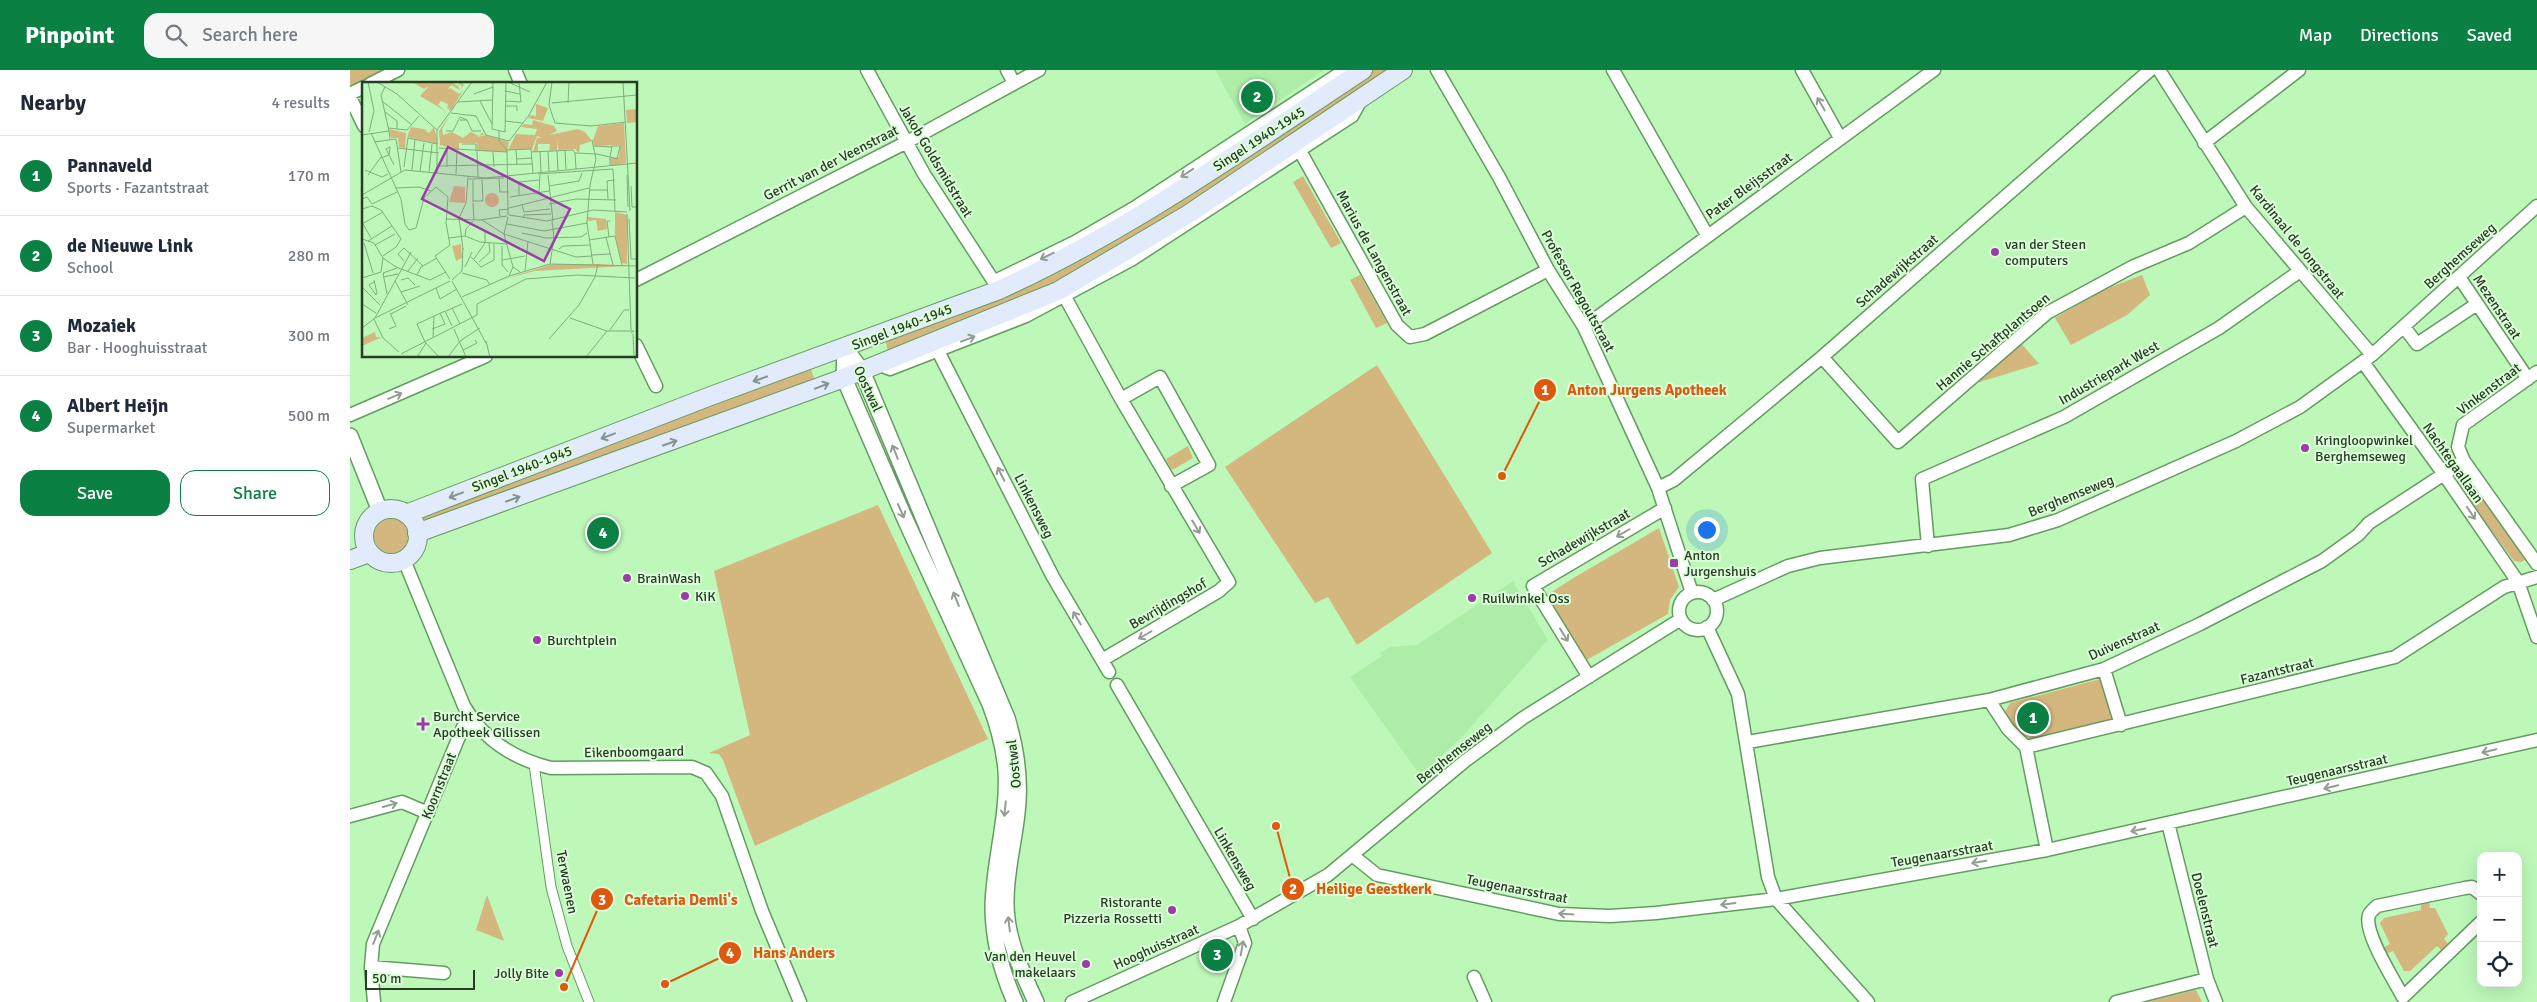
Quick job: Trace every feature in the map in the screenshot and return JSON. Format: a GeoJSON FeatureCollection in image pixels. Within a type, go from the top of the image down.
{"type":"FeatureCollection","features":[{"type":"Feature","properties":{"kind":"main road","name":"Singel 1940-1945"},"geometry":{"type":"LineString","coordinates":[[406,514],[708,397],[845,348],[997,285],[1046,268],[1110,234],[1363,70]]}},
{"type":"Feature","properties":{"kind":"main road","name":"Singel 1940-1945"},"geometry":{"type":"LineString","coordinates":[[418,533],[844,378],[1058,291],[1187,215],[1403,70]]}},
{"type":"Feature","properties":{"kind":"main road"},"geometry":{"type":"LineString","coordinates":[[350,531],[374,517],[398,510],[406,514],[414,522],[418,533],[415,549],[404,560],[389,563],[382,562],[369,553],[364,538],[374,517]]}},
{"type":"Feature","properties":{"kind":"main road"},"geometry":{"type":"LineString","coordinates":[[350,560],[369,553]]}},
{"type":"Feature","properties":{"kind":"street"},"geometry":{"type":"LineString","coordinates":[[374,82],[398,70]]}},
{"type":"Feature","properties":{"kind":"street"},"geometry":{"type":"LineString","coordinates":[[515,70],[521,82]]}},
{"type":"Feature","properties":{"kind":"street","name":"Jakob Goldsmidstraat"},"geometry":{"type":"LineString","coordinates":[[867,70],[905,142],[943,204],[997,285]]}},
{"type":"Feature","properties":{"kind":"street"},"geometry":{"type":"LineString","coordinates":[[1007,70],[1014,83]]}},
{"type":"Feature","properties":{"kind":"street","name":"Gerrit van der Veenstraat"},"geometry":{"type":"LineString","coordinates":[[638,279],[905,142],[1039,70]]}},
{"type":"Feature","properties":{"kind":"street","name":"Singel 1940-1945"},"geometry":{"type":"LineString","coordinates":[[997,285],[1134,208],[1345,70]]}},
{"type":"Feature","properties":{"kind":"street","name":"Professor Regoutstraat"},"geometry":{"type":"LineString","coordinates":[[1437,70],[1499,178],[1548,270],[1584,327],[1658,488],[1692,593]]}},
{"type":"Feature","properties":{"kind":"street"},"geometry":{"type":"LineString","coordinates":[[1613,70],[1707,235]]}},
{"type":"Feature","properties":{"kind":"street"},"geometry":{"type":"LineString","coordinates":[[1802,70],[1840,138]]}},
{"type":"Feature","properties":{"kind":"street","name":"Pater Bleijsstraat"},"geometry":{"type":"LineString","coordinates":[[1584,327],[1934,70]]}},
{"type":"Feature","properties":{"kind":"street","name":"Schadewijkstraat"},"geometry":{"type":"LineString","coordinates":[[1658,488],[1674,480],[1822,357],[2150,70]]}},
{"type":"Feature","properties":{"kind":"street","name":"Kardinaal de Jongstraat"},"geometry":{"type":"LineString","coordinates":[[2159,70],[2246,207],[2300,272],[2367,359]]}},
{"type":"Feature","properties":{"kind":"street"},"geometry":{"type":"LineString","coordinates":[[2204,143],[2300,70]]}},
{"type":"Feature","properties":{"kind":"street"},"geometry":{"type":"LineString","coordinates":[[362,88],[350,95],[362,122]]}},
{"type":"Feature","properties":{"kind":"street","name":"Singel 1940-1945"},"geometry":{"type":"LineString","coordinates":[[870,368],[890,369],[1026,316],[1065,297],[1131,260],[1352,116],[1362,97]]}},
{"type":"Feature","properties":{"kind":"street","name":"Marius de Langenstraat"},"geometry":{"type":"LineString","coordinates":[[1300,151],[1397,325],[1410,337],[1425,334],[1548,270]]}},
{"type":"Feature","properties":{"kind":"street","name":"Berghemseweg"},"geometry":{"type":"LineString","coordinates":[[1713,600],[1788,566],[1820,558],[2009,535],[2058,520],[2236,441],[2300,407],[2367,359],[2537,206]]}},
{"type":"Feature","properties":{"kind":"street","name":"Hannie Schaftplantsoen"},"geometry":{"type":"LineString","coordinates":[[1822,357],[1898,442],[2047,313],[2132,267],[2188,243],[2246,207]]}},
{"type":"Feature","properties":{"kind":"street","name":"Industriepark West"},"geometry":{"type":"LineString","coordinates":[[1928,546],[1922,479],[2064,417],[2218,328],[2300,272]]}},
{"type":"Feature","properties":{"kind":"street","name":"Mezenstraat"},"geometry":{"type":"LineString","coordinates":[[2459,277],[2477,304],[2532,375]]}},
{"type":"Feature","properties":{"kind":"street","name":"Bevrijdingshof"},"geometry":{"type":"LineString","coordinates":[[1065,297],[1171,486],[1229,582],[1219,592],[1102,660]]}},
{"type":"Feature","properties":{"kind":"street"},"geometry":{"type":"LineString","coordinates":[[2404,327],[2417,344],[2477,304]]}},
{"type":"Feature","properties":{"kind":"street","name":"Oostwal"},"geometry":{"type":"LineString","coordinates":[[845,348],[870,368],[1007,718],[1013,741],[1018,773],[1018,812],[1006,850],[993,906],[1003,969],[1015,1002]]}},
{"type":"Feature","properties":{"kind":"street","name":"Oostwal"},"geometry":{"type":"LineString","coordinates":[[845,348],[844,378],[905,519],[990,704],[1000,732],[1006,786],[1006,901],[1011,942],[1036,1002]]}},
{"type":"Feature","properties":{"kind":"street"},"geometry":{"type":"LineString","coordinates":[[638,349],[656,386]]}},
{"type":"Feature","properties":{"kind":"street","name":"Linkensweg"},"geometry":{"type":"LineString","coordinates":[[938,351],[1053,578],[1109,672]]}},
{"type":"Feature","properties":{"kind":"street"},"geometry":{"type":"LineString","coordinates":[[350,415],[478,358]]}},
{"type":"Feature","properties":{"kind":"street","name":"Nachtegaallaan"},"geometry":{"type":"LineString","coordinates":[[2367,359],[2518,582],[2537,638]]}},
{"type":"Feature","properties":{"kind":"street","name":"Vinkenstraat"},"geometry":{"type":"LineString","coordinates":[[2464,461],[2458,447],[2463,425],[2532,375]]}},
{"type":"Feature","properties":{"kind":"street"},"geometry":{"type":"LineString","coordinates":[[1121,399],[1160,377],[1209,465],[1171,486]]}},
{"type":"Feature","properties":{"kind":"street"},"geometry":{"type":"LineString","coordinates":[[350,436],[374,517]]}},
{"type":"Feature","properties":{"kind":"street","name":"Nachtegaallaan"},"geometry":{"type":"LineString","coordinates":[[2464,461],[2537,564]]}},
{"type":"Feature","properties":{"kind":"street","name":"Duivenstraat"},"geometry":{"type":"LineString","coordinates":[[1748,742],[1989,700],[2104,669],[2200,624],[2322,561],[2358,535],[2369,523],[2464,461]]}},
{"type":"Feature","properties":{"kind":"street","name":"Schadewijkstraat"},"geometry":{"type":"LineString","coordinates":[[1589,677],[1533,586],[1665,508]]}},
{"type":"Feature","properties":{"kind":"street"},"geometry":{"type":"LineString","coordinates":[[404,560],[464,706],[475,725]]}},
{"type":"Feature","properties":{"kind":"street"},"geometry":{"type":"LineString","coordinates":[[2518,582],[2537,577]]}},
{"type":"Feature","properties":{"kind":"street","name":"Fazantstraat"},"geometry":{"type":"LineString","coordinates":[[2026,747],[2396,657],[2504,587],[2518,582]]}},
{"type":"Feature","properties":{"kind":"street"},"geometry":{"type":"LineString","coordinates":[[1692,593],[1707,594],[1713,600],[1716,615],[1713,622],[1707,627],[1692,629],[1681,619],[1680,603],[1685,596],[1692,593]]}},
{"type":"Feature","properties":{"kind":"street","name":"Berghemseweg"},"geometry":{"type":"LineString","coordinates":[[1253,918],[1328,875],[1465,762],[1523,718],[1681,619]]}},
{"type":"Feature","properties":{"kind":"street"},"geometry":{"type":"LineString","coordinates":[[1707,627],[1738,694],[1748,742],[1768,876],[1776,899],[1868,1002]]}},
{"type":"Feature","properties":{"kind":"street"},"geometry":{"type":"LineString","coordinates":[[2104,669],[2121,725]]}},
{"type":"Feature","properties":{"kind":"street","name":"Linkensweg"},"geometry":{"type":"LineString","coordinates":[[1117,685],[1253,918]]}},
{"type":"Feature","properties":{"kind":"street"},"geometry":{"type":"LineString","coordinates":[[1989,700],[2008,729],[2026,747],[2047,850]]}},
{"type":"Feature","properties":{"kind":"street","name":"Eikenboomgaard"},"geometry":{"type":"LineString","coordinates":[[475,725],[510,753],[534,764],[563,769],[692,767],[706,773],[722,796],[762,911],[800,1002]]}},
{"type":"Feature","properties":{"kind":"street","name":"Koornstraat"},"geometry":{"type":"LineString","coordinates":[[374,1002],[371,967],[373,944],[464,727],[475,725]]}},
{"type":"Feature","properties":{"kind":"street","name":"Teugenaarsstraat"},"geometry":{"type":"LineString","coordinates":[[1352,855],[1377,875],[1559,914],[1610,916],[1776,899],[2047,850],[2537,740]]}},
{"type":"Feature","properties":{"kind":"street","name":"Terwaenen"},"geometry":{"type":"LineString","coordinates":[[534,764],[551,887],[567,946],[589,1002]]}},
{"type":"Feature","properties":{"kind":"street"},"geometry":{"type":"LineString","coordinates":[[350,816],[402,802],[428,813]]}},
{"type":"Feature","properties":{"kind":"street","name":"Doelenstraat"},"geometry":{"type":"LineString","coordinates":[[2168,823],[2207,979],[2216,1002]]}},
{"type":"Feature","properties":{"kind":"street"},"geometry":{"type":"LineString","coordinates":[[2477,891],[2472,887],[2465,888],[2377,906],[2369,914],[2368,923],[2374,941],[2405,999],[2477,926]]}},
{"type":"Feature","properties":{"kind":"street","name":"Hooghuisstraat"},"geometry":{"type":"LineString","coordinates":[[1072,1002],[1253,918]]}},
{"type":"Feature","properties":{"kind":"street"},"geometry":{"type":"LineString","coordinates":[[1224,1002],[1245,943],[1239,926]]}},
{"type":"Feature","properties":{"kind":"street"},"geometry":{"type":"LineString","coordinates":[[371,967],[444,973]]}},
{"type":"Feature","properties":{"kind":"street"},"geometry":{"type":"LineString","coordinates":[[1474,977],[1485,1002]]}},
{"type":"Feature","properties":{"kind":"street"},"geometry":{"type":"LineString","coordinates":[[2116,1002],[2207,979]]}},
{"type":"Feature","properties":{"kind":"shaded area"},"geometry":{"type":"Polygon","coordinates":[[[350,70],[387,70],[350,87],[350,70]]]}},
{"type":"Feature","properties":{"kind":"shaded area"},"geometry":{"type":"Polygon","coordinates":[[[1215,70],[1324,70],[1245,124],[1215,70]]]}},
{"type":"Feature","properties":{"kind":"shaded area"},"geometry":{"type":"Polygon","coordinates":[[[1369,70],[1395,70],[1073,278],[888,353],[886,342],[1021,289],[1369,70]]]}},
{"type":"Feature","properties":{"kind":"shaded area"},"geometry":{"type":"Polygon","coordinates":[[[1303,176],[1341,243],[1331,248],[1293,182],[1303,176]]]}},
{"type":"Feature","properties":{"kind":"shaded area"},"geometry":{"type":"Polygon","coordinates":[[[1360,275],[1387,323],[1376,328],[1350,280],[1360,275]]]}},
{"type":"Feature","properties":{"kind":"shaded area"},"geometry":{"type":"Polygon","coordinates":[[[2142,275],[2150,295],[2127,315],[2071,345],[2055,318],[2103,290],[2142,275]]]}},
{"type":"Feature","properties":{"kind":"shaded area"},"geometry":{"type":"Polygon","coordinates":[[[2020,342],[2039,364],[1973,384],[2020,342]]]}},
{"type":"Feature","properties":{"kind":"shaded area"},"geometry":{"type":"Polygon","coordinates":[[[1377,365],[1492,553],[1357,645],[1328,597],[1315,603],[1225,467],[1377,365]]]}},
{"type":"Feature","properties":{"kind":"shaded area"},"geometry":{"type":"Polygon","coordinates":[[[811,369],[815,381],[429,525],[419,514],[664,420],[811,369]]]}},
{"type":"Feature","properties":{"kind":"shaded area"},"geometry":{"type":"Polygon","coordinates":[[[1188,446],[1193,458],[1171,469],[1166,459],[1188,446]]]}},
{"type":"Feature","properties":{"kind":"shaded area"},"geometry":{"type":"Polygon","coordinates":[[[2463,471],[2527,559],[2521,562],[2514,561],[2453,478],[2456,473],[2463,471]]]}},
{"type":"Feature","properties":{"kind":"shaded area"},"geometry":{"type":"Polygon","coordinates":[[[878,505],[988,739],[755,846],[723,760],[719,754],[709,753],[750,735],[714,571],[878,505]]]}},
{"type":"Feature","properties":{"kind":"shaded area"},"geometry":{"type":"Polygon","coordinates":[[[391,519],[398,520],[403,524],[407,529],[407,543],[403,548],[398,552],[391,553],[384,552],[379,548],[375,543],[374,536],[375,529],[379,524],[384,520],[391,519]]]}},
{"type":"Feature","properties":{"kind":"shaded area"},"geometry":{"type":"Polygon","coordinates":[[[1659,528],[1679,587],[1670,600],[1668,614],[1583,662],[1543,598],[1659,528]]]}},
{"type":"Feature","properties":{"kind":"shaded area"},"geometry":{"type":"Polygon","coordinates":[[[1513,581],[1548,640],[1462,737],[1420,775],[1350,677],[1382,656],[1380,653],[1390,647],[1417,645],[1513,581]]]}},
{"type":"Feature","properties":{"kind":"shaded area"},"geometry":{"type":"Polygon","coordinates":[[[2100,679],[2113,719],[2063,734],[2036,739],[2021,734],[2009,722],[2004,713],[2010,703],[2100,679]]]}},
{"type":"Feature","properties":{"kind":"shaded area"},"geometry":{"type":"Polygon","coordinates":[[[487,895],[504,941],[476,930],[487,895]]]}},
{"type":"Feature","properties":{"kind":"shaded area"},"geometry":{"type":"Polygon","coordinates":[[[2429,901],[2430,908],[2435,908],[2448,934],[2444,939],[2449,945],[2442,951],[2437,946],[2410,971],[2404,971],[2393,951],[2386,954],[2383,948],[2390,944],[2380,923],[2384,918],[2421,910],[2421,903],[2429,901]]]}},
{"type":"Feature","properties":{"kind":"shaded area"},"geometry":{"type":"Polygon","coordinates":[[[2196,990],[2202,1002],[2146,1002],[2196,990]]]}},
{"type":"Feature","properties":{"kind":"place","name":"de Nieuwe Link"},"geometry":{"type":"Point","coordinates":[1257,97]}},
{"type":"Feature","properties":{"kind":"place","name":"van der Steen computers"},"geometry":{"type":"Point","coordinates":[1995,252]}},
{"type":"Feature","properties":{"kind":"place","name":"Kringloopwinkel Berghemseweg"},"geometry":{"type":"Point","coordinates":[2305,448]}},
{"type":"Feature","properties":{"kind":"place","name":"Anton Jurgens Apotheek"},"geometry":{"type":"Point","coordinates":[1502,476]}},
{"type":"Feature","properties":{"kind":"place","name":"Albert Heijn"},"geometry":{"type":"Point","coordinates":[603,533]}},
{"type":"Feature","properties":{"kind":"place","name":"Anton Jurgenshuis"},"geometry":{"type":"Point","coordinates":[1674,563]}},
{"type":"Feature","properties":{"kind":"place","name":"BrainWash"},"geometry":{"type":"Point","coordinates":[627,578]}},
{"type":"Feature","properties":{"kind":"place","name":"KiK"},"geometry":{"type":"Point","coordinates":[685,596]}},
{"type":"Feature","properties":{"kind":"place","name":"Ruilwinkel Oss"},"geometry":{"type":"Point","coordinates":[1472,598]}},
{"type":"Feature","properties":{"kind":"place","name":"Burchtplein"},"geometry":{"type":"Point","coordinates":[537,640]}},
{"type":"Feature","properties":{"kind":"place","name":"Pannaveld"},"geometry":{"type":"Point","coordinates":[2033,718]}},
{"type":"Feature","properties":{"kind":"place","name":"Burcht Service Apotheek Gilissen"},"geometry":{"type":"Point","coordinates":[423,724]}},
{"type":"Feature","properties":{"kind":"place","name":"Heilige Geestkerk"},"geometry":{"type":"Point","coordinates":[1276,826]}},
{"type":"Feature","properties":{"kind":"place","name":"Ristorante Pizzeria Rossetti"},"geometry":{"type":"Point","coordinates":[1172,910]}},
{"type":"Feature","properties":{"kind":"place","name":"Mozaiek"},"geometry":{"type":"Point","coordinates":[1217,955]}},
{"type":"Feature","properties":{"kind":"place","name":"Van den Heuvel makelaars"},"geometry":{"type":"Point","coordinates":[1086,964]}},
{"type":"Feature","properties":{"kind":"place","name":"Jolly Bite"},"geometry":{"type":"Point","coordinates":[559,973]}},
{"type":"Feature","properties":{"kind":"place","name":"Hans Anders"},"geometry":{"type":"Point","coordinates":[665,984]}},
{"type":"Feature","properties":{"kind":"place","name":"Cafetaria Demli's"},"geometry":{"type":"Point","coordinates":[564,987]}}]}
